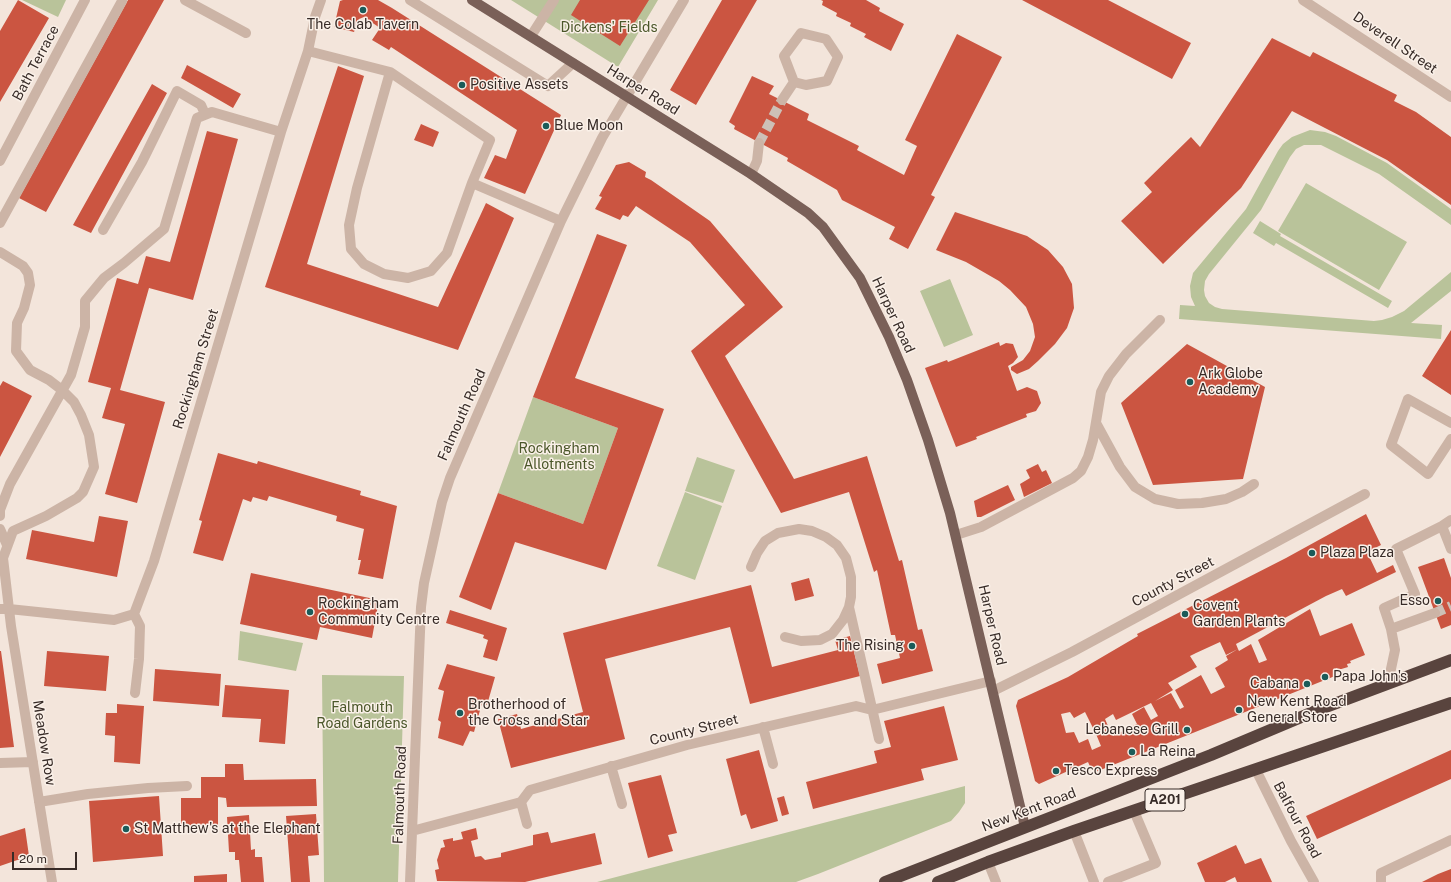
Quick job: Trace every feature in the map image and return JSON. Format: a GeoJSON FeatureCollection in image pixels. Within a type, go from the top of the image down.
{"type":"FeatureCollection","features":[{"type":"Feature","properties":{"kind":"highway","name":"New Kent Road"},"geometry":{"type":"LineString","coordinates":[[885,882],[1211,755],[1318,710],[1451,660]]}},
{"type":"Feature","properties":{"kind":"highway","name":"A201"},"geometry":{"type":"LineString","coordinates":[[938,882],[1074,831],[1451,703]]}},
{"type":"Feature","properties":{"kind":"main road","name":"Harper Road"},"geometry":{"type":"LineString","coordinates":[[472,0],[751,174],[808,213],[823,227],[860,278],[889,337],[907,380],[928,440],[956,534],[1025,827]]}},
{"type":"Feature","properties":{"kind":"street","name":"Bath Terrace"},"geometry":{"type":"LineString","coordinates":[[0,161],[85,0]]}},
{"type":"Feature","properties":{"kind":"street"},"geometry":{"type":"LineString","coordinates":[[185,0],[246,33]]}},
{"type":"Feature","properties":{"kind":"street","name":"Rockingham Street"},"geometry":{"type":"LineString","coordinates":[[134,614],[154,561],[281,132],[308,51],[320,0]]}},
{"type":"Feature","properties":{"kind":"street"},"geometry":{"type":"LineString","coordinates":[[410,0],[548,86],[573,63]]}},
{"type":"Feature","properties":{"kind":"street"},"geometry":{"type":"LineString","coordinates":[[531,36],[554,0]]}},
{"type":"Feature","properties":{"kind":"street","name":"Falmouth Road"},"geometry":{"type":"LineString","coordinates":[[410,882],[421,607],[424,583],[442,502],[450,478],[561,221],[602,138],[684,0]]}},
{"type":"Feature","properties":{"kind":"street","name":"Deverell Street"},"geometry":{"type":"LineString","coordinates":[[1303,0],[1451,97]]}},
{"type":"Feature","properties":{"kind":"street"},"geometry":{"type":"LineString","coordinates":[[0,222],[122,1]]}},
{"type":"Feature","properties":{"kind":"street"},"geometry":{"type":"LineString","coordinates":[[801,33],[826,39],[838,57],[826,81],[806,85],[794,82],[784,56],[801,33]]}},
{"type":"Feature","properties":{"kind":"street"},"geometry":{"type":"LineString","coordinates":[[308,51],[390,72],[490,140],[472,183],[447,253],[430,271],[408,278],[384,274],[364,264],[351,249],[349,225],[357,188],[390,72]]}},
{"type":"Feature","properties":{"kind":"street"},"geometry":{"type":"LineString","coordinates":[[782,100],[794,82]]}},
{"type":"Feature","properties":{"kind":"street"},"geometry":{"type":"LineString","coordinates":[[104,230],[142,162],[177,91],[201,105],[205,114]]}},
{"type":"Feature","properties":{"kind":"street"},"geometry":{"type":"LineString","coordinates":[[0,516],[0,510],[10,484],[71,374],[85,326],[85,301],[104,278],[164,229],[197,118],[212,112],[281,132]]}},
{"type":"Feature","properties":{"kind":"street"},"geometry":{"type":"LineString","coordinates":[[751,174],[758,161],[759,143]]}},
{"type":"Feature","properties":{"kind":"street"},"geometry":{"type":"LineString","coordinates":[[472,183],[561,221]]}},
{"type":"Feature","properties":{"kind":"street"},"geometry":{"type":"LineString","coordinates":[[0,252],[22,266],[28,273],[30,286],[24,308],[17,323],[16,351],[30,370],[62,390],[74,402],[81,415],[88,435],[94,467],[83,492],[77,498],[52,513],[13,531],[7,545]]}},
{"type":"Feature","properties":{"kind":"street"},"geometry":{"type":"LineString","coordinates":[[956,534],[981,527],[1073,478],[1081,471],[1088,457],[1093,440],[1102,392],[1109,376],[1126,354],[1160,320]]}},
{"type":"Feature","properties":{"kind":"street"},"geometry":{"type":"LineString","coordinates":[[1451,423],[1408,399],[1391,445],[1428,474],[1447,455],[1451,439]]}},
{"type":"Feature","properties":{"kind":"street"},"geometry":{"type":"LineString","coordinates":[[1096,423],[1127,477],[1135,487],[1155,499],[1178,504],[1202,503],[1226,499],[1242,492],[1254,484]]}},
{"type":"Feature","properties":{"kind":"street","name":"County Street"},"geometry":{"type":"LineString","coordinates":[[993,691],[1072,652],[1365,494]]}},
{"type":"Feature","properties":{"kind":"street"},"geometry":{"type":"LineString","coordinates":[[1388,684],[1395,650],[1391,629],[1384,608],[1415,594],[1396,549],[1451,520]]}},
{"type":"Feature","properties":{"kind":"street"},"geometry":{"type":"LineString","coordinates":[[1442,526],[1451,549]]}},
{"type":"Feature","properties":{"kind":"street"},"geometry":{"type":"LineString","coordinates":[[0,529],[7,545]]}},
{"type":"Feature","properties":{"kind":"street"},"geometry":{"type":"LineString","coordinates":[[751,567],[757,553],[765,541],[778,533],[799,529],[812,531],[837,545],[846,558],[851,577],[851,597],[849,607],[843,620],[832,634],[820,640],[802,641],[785,637]]}},
{"type":"Feature","properties":{"kind":"street","name":"Meadow Row"},"geometry":{"type":"LineString","coordinates":[[7,545],[3,558],[5,609],[11,626],[52,882]]}},
{"type":"Feature","properties":{"kind":"street"},"geometry":{"type":"LineString","coordinates":[[849,607],[879,739]]}},
{"type":"Feature","properties":{"kind":"street"},"geometry":{"type":"LineString","coordinates":[[5,609],[114,620],[134,614],[140,626],[139,659],[135,693]]}},
{"type":"Feature","properties":{"kind":"street"},"geometry":{"type":"LineString","coordinates":[[1391,629],[1435,613]]}},
{"type":"Feature","properties":{"kind":"street","name":"County Street"},"geometry":{"type":"LineString","coordinates":[[412,831],[521,802],[530,790],[687,745],[856,706],[872,710],[991,681]]}},
{"type":"Feature","properties":{"kind":"street"},"geometry":{"type":"LineString","coordinates":[[763,727],[773,764]]}},
{"type":"Feature","properties":{"kind":"street"},"geometry":{"type":"LineString","coordinates":[[0,764],[33,762]]}},
{"type":"Feature","properties":{"kind":"street"},"geometry":{"type":"LineString","coordinates":[[611,766],[622,804]]}},
{"type":"Feature","properties":{"kind":"street","name":"Balfour Road"},"geometry":{"type":"LineString","coordinates":[[1256,770],[1291,841],[1314,882]]}},
{"type":"Feature","properties":{"kind":"street"},"geometry":{"type":"LineString","coordinates":[[39,802],[88,794],[187,786]]}},
{"type":"Feature","properties":{"kind":"street"},"geometry":{"type":"LineString","coordinates":[[521,802],[527,824]]}},
{"type":"Feature","properties":{"kind":"street"},"geometry":{"type":"LineString","coordinates":[[1108,882],[1156,863],[1134,811]]}},
{"type":"Feature","properties":{"kind":"street"},"geometry":{"type":"LineString","coordinates":[[1074,831],[1094,882]]}},
{"type":"Feature","properties":{"kind":"street"},"geometry":{"type":"LineString","coordinates":[[1381,882],[1381,873],[1451,840]]}},
{"type":"Feature","properties":{"kind":"street"},"geometry":{"type":"LineString","coordinates":[[988,862],[996,882]]}},
{"type":"Feature","properties":{"kind":"green space"},"geometry":{"type":"Polygon","coordinates":[[[22,0],[66,0],[58,17],[22,0]]]}},
{"type":"Feature","properties":{"kind":"green space","name":"Dickens' Fields"},"geometry":{"type":"Polygon","coordinates":[[[511,0],[658,0],[618,67],[511,0]]]}},
{"type":"Feature","properties":{"kind":"green space"},"geometry":{"type":"Polygon","coordinates":[[[1310,130],[1325,132],[1336,136],[1387,163],[1451,209],[1451,225],[1379,174],[1321,145],[1304,145],[1296,149],[1290,157],[1261,210],[1209,274],[1205,281],[1204,290],[1205,296],[1209,303],[1222,309],[1374,321],[1382,320],[1404,311],[1451,272],[1451,291],[1411,323],[1442,325],[1441,339],[1179,319],[1180,305],[1195,306],[1191,297],[1190,286],[1193,273],[1246,209],[1283,144],[1292,137],[1310,130]]]}},
{"type":"Feature","properties":{"kind":"green space"},"geometry":{"type":"Polygon","coordinates":[[[1306,183],[1407,242],[1379,290],[1278,231],[1306,183]]]}},
{"type":"Feature","properties":{"kind":"green space"},"geometry":{"type":"Polygon","coordinates":[[[1260,221],[1281,234],[1280,236],[1392,301],[1388,308],[1276,243],[1274,246],[1253,233],[1260,221]]]}},
{"type":"Feature","properties":{"kind":"green space"},"geometry":{"type":"Polygon","coordinates":[[[950,279],[973,335],[944,347],[920,291],[950,279]]]}},
{"type":"Feature","properties":{"kind":"green space","name":"Rockingham Allotments"},"geometry":{"type":"Polygon","coordinates":[[[533,397],[618,428],[583,524],[498,493],[533,397]]]}},
{"type":"Feature","properties":{"kind":"green space"},"geometry":{"type":"Polygon","coordinates":[[[697,457],[735,470],[723,503],[685,491],[697,457]]]}},
{"type":"Feature","properties":{"kind":"green space"},"geometry":{"type":"Polygon","coordinates":[[[685,492],[722,506],[695,580],[657,566],[685,492]]]}},
{"type":"Feature","properties":{"kind":"green space"},"geometry":{"type":"Polygon","coordinates":[[[240,631],[303,643],[296,671],[238,660],[240,631]]]}},
{"type":"Feature","properties":{"kind":"green space","name":"Falmouth Road Gardens"},"geometry":{"type":"Polygon","coordinates":[[[322,675],[404,676],[398,882],[324,882],[322,675]]]}},
{"type":"Feature","properties":{"kind":"green space"},"geometry":{"type":"Polygon","coordinates":[[[965,786],[965,803],[951,821],[796,882],[597,882],[965,786]]]}},
{"type":"Feature","properties":{"kind":"building"},"geometry":{"type":"Polygon","coordinates":[[[18,0],[49,18],[0,102],[0,31],[18,0]]]}},
{"type":"Feature","properties":{"kind":"building"},"geometry":{"type":"Polygon","coordinates":[[[128,0],[164,0],[46,212],[19,198],[128,0]]]}},
{"type":"Feature","properties":{"kind":"building"},"geometry":{"type":"Polygon","coordinates":[[[378,0],[561,115],[525,194],[484,178],[495,155],[506,159],[517,130],[391,47],[389,50],[372,40],[380,28],[364,17],[359,19],[354,32],[334,27],[340,1],[378,0]]]}},
{"type":"Feature","properties":{"kind":"building"},"geometry":{"type":"Polygon","coordinates":[[[580,0],[649,0],[620,46],[571,15],[580,0]]]}},
{"type":"Feature","properties":{"kind":"building"},"geometry":{"type":"Polygon","coordinates":[[[722,0],[757,0],[696,105],[670,90],[722,0]]]}},
{"type":"Feature","properties":{"kind":"building"},"geometry":{"type":"Polygon","coordinates":[[[821,0],[866,0],[880,8],[879,11],[904,24],[891,51],[864,37],[866,34],[850,26],[851,23],[836,16],[837,13],[822,5],[823,1],[821,0]]]}},
{"type":"Feature","properties":{"kind":"building"},"geometry":{"type":"Polygon","coordinates":[[[1022,0],[1108,0],[1191,43],[1172,79],[1022,0]]]}},
{"type":"Feature","properties":{"kind":"building"},"geometry":{"type":"Polygon","coordinates":[[[957,34],[1002,57],[931,195],[935,197],[908,249],[889,239],[895,227],[842,200],[837,190],[787,161],[788,158],[734,129],[735,126],[729,122],[752,76],[774,86],[769,94],[809,114],[807,120],[859,146],[857,150],[904,175],[917,146],[905,140],[957,34]]]}},
{"type":"Feature","properties":{"kind":"building"},"geometry":{"type":"Polygon","coordinates":[[[1272,38],[1310,57],[1313,52],[1397,95],[1394,101],[1416,112],[1451,137],[1451,205],[1387,160],[1292,111],[1241,188],[1163,264],[1121,221],[1152,192],[1144,183],[1191,137],[1200,147],[1272,38]]]}},
{"type":"Feature","properties":{"kind":"building"},"geometry":{"type":"Polygon","coordinates":[[[187,65],[241,94],[233,108],[181,78],[187,65]]]}},
{"type":"Feature","properties":{"kind":"building"},"geometry":{"type":"Polygon","coordinates":[[[338,66],[364,76],[307,264],[438,307],[486,203],[514,218],[458,350],[265,287],[338,66]]]}},
{"type":"Feature","properties":{"kind":"building"},"geometry":{"type":"Polygon","coordinates":[[[152,84],[167,93],[91,233],[73,225],[152,84]]]}},
{"type":"Feature","properties":{"kind":"building"},"geometry":{"type":"Polygon","coordinates":[[[421,124],[439,132],[433,147],[414,140],[421,124]]]}},
{"type":"Feature","properties":{"kind":"building"},"geometry":{"type":"Polygon","coordinates":[[[207,131],[238,139],[193,300],[149,288],[120,390],[165,402],[137,503],[105,494],[125,424],[102,418],[111,388],[88,382],[117,278],[138,284],[146,256],[170,262],[207,131]]]}},
{"type":"Feature","properties":{"kind":"building"},"geometry":{"type":"Polygon","coordinates":[[[629,162],[646,172],[645,177],[710,221],[783,307],[725,356],[794,479],[867,456],[899,561],[902,560],[918,630],[922,629],[933,671],[882,684],[877,664],[900,658],[895,635],[891,635],[877,570],[874,572],[849,492],[781,513],[691,351],[745,305],[690,242],[636,206],[628,217],[623,215],[620,220],[595,209],[602,197],[599,196],[616,165],[629,162]]]}},
{"type":"Feature","properties":{"kind":"building"},"geometry":{"type":"Polygon","coordinates":[[[955,212],[1027,236],[1048,250],[1063,267],[1072,284],[1074,308],[1067,328],[1055,344],[1029,369],[1017,374],[1011,370],[1011,367],[1023,360],[1030,351],[1035,337],[1033,324],[1026,307],[999,281],[966,262],[936,250],[955,212]]]}},
{"type":"Feature","properties":{"kind":"building"},"geometry":{"type":"Polygon","coordinates":[[[597,234],[627,245],[575,378],[664,409],[606,570],[515,542],[491,610],[459,597],[498,493],[583,524],[618,428],[533,397],[597,234]]]}},
{"type":"Feature","properties":{"kind":"building"},"geometry":{"type":"Polygon","coordinates":[[[1451,330],[1451,395],[1422,376],[1451,330]]]}},
{"type":"Feature","properties":{"kind":"building"},"geometry":{"type":"Polygon","coordinates":[[[999,342],[1000,346],[1006,343],[1013,344],[1018,357],[1008,366],[1017,391],[1027,387],[1037,391],[1041,403],[1036,411],[1026,414],[1027,417],[976,437],[977,439],[956,447],[925,368],[947,360],[948,362],[999,342]]]}},
{"type":"Feature","properties":{"kind":"building"},"geometry":{"type":"Polygon","coordinates":[[[1187,344],[1265,387],[1243,479],[1153,485],[1121,403],[1187,344]]]}},
{"type":"Feature","properties":{"kind":"building"},"geometry":{"type":"Polygon","coordinates":[[[3,381],[32,396],[0,457],[0,386],[3,381]]]}},
{"type":"Feature","properties":{"kind":"building"},"geometry":{"type":"Polygon","coordinates":[[[218,453],[257,464],[258,461],[361,491],[360,495],[397,506],[383,579],[358,574],[361,560],[358,560],[364,529],[336,521],[337,516],[269,496],[267,501],[253,497],[251,502],[243,499],[223,561],[193,553],[202,521],[199,520],[218,453]]]}},
{"type":"Feature","properties":{"kind":"building"},"geometry":{"type":"Polygon","coordinates":[[[1038,464],[1042,472],[1046,470],[1052,483],[1024,497],[1020,484],[1030,478],[1026,470],[1038,464]]]}},
{"type":"Feature","properties":{"kind":"building"},"geometry":{"type":"Polygon","coordinates":[[[1008,485],[1015,500],[981,517],[977,517],[974,501],[1008,485]]]}},
{"type":"Feature","properties":{"kind":"building"},"geometry":{"type":"Polygon","coordinates":[[[1366,514],[1381,545],[1367,552],[1377,573],[1393,565],[1396,572],[1346,596],[1342,589],[1326,596],[1236,644],[1239,651],[1251,644],[1259,663],[1267,660],[1258,640],[1310,609],[1320,636],[1352,623],[1365,655],[1350,661],[1351,663],[1347,664],[1348,667],[1333,670],[1335,676],[1093,773],[1088,762],[1039,784],[1035,781],[1016,706],[1018,700],[1068,677],[1138,636],[1137,634],[1286,558],[1366,514]],[[1220,642],[1190,656],[1197,667],[1168,683],[1173,690],[1155,701],[1171,693],[1180,709],[1184,707],[1175,690],[1201,675],[1211,694],[1225,687],[1215,668],[1228,660],[1226,656],[1238,649],[1226,655],[1220,642]],[[1151,703],[1116,720],[1113,714],[1105,719],[1108,726],[1095,732],[1085,712],[1074,718],[1070,712],[1061,714],[1066,733],[1074,732],[1079,743],[1088,739],[1092,750],[1101,746],[1096,734],[1109,727],[1113,736],[1137,724],[1132,714],[1144,707],[1151,720],[1158,716],[1151,703]]]}},
{"type":"Feature","properties":{"kind":"building"},"geometry":{"type":"Polygon","coordinates":[[[99,516],[128,521],[117,577],[26,559],[32,530],[94,542],[99,516]]]}},
{"type":"Feature","properties":{"kind":"building"},"geometry":{"type":"Polygon","coordinates":[[[1444,558],[1451,578],[1451,625],[1441,629],[1418,567],[1444,558]]]}},
{"type":"Feature","properties":{"kind":"building","name":"Rockingham Community Centre"},"geometry":{"type":"Polygon","coordinates":[[[251,573],[379,600],[372,638],[320,627],[317,640],[240,624],[251,573]]]}},
{"type":"Feature","properties":{"kind":"building"},"geometry":{"type":"Polygon","coordinates":[[[809,578],[814,596],[795,601],[791,583],[809,578]]]}},
{"type":"Feature","properties":{"kind":"building"},"geometry":{"type":"Polygon","coordinates":[[[751,585],[772,667],[838,650],[835,640],[850,636],[860,676],[750,704],[730,627],[605,659],[625,739],[511,768],[498,719],[517,714],[521,729],[583,712],[563,633],[751,585]]]}},
{"type":"Feature","properties":{"kind":"building"},"geometry":{"type":"Polygon","coordinates":[[[450,610],[507,628],[497,661],[483,657],[488,640],[483,638],[484,635],[446,623],[450,610]]]}},
{"type":"Feature","properties":{"kind":"building"},"geometry":{"type":"Polygon","coordinates":[[[1,651],[14,747],[0,748],[1,651]]]}},
{"type":"Feature","properties":{"kind":"building"},"geometry":{"type":"Polygon","coordinates":[[[47,651],[109,656],[106,691],[44,686],[47,651]]]}},
{"type":"Feature","properties":{"kind":"building","name":"Brotherhood of the Cross and Star"},"geometry":{"type":"Polygon","coordinates":[[[447,664],[495,677],[487,705],[482,703],[474,732],[470,731],[463,746],[438,738],[441,722],[438,720],[444,691],[438,689],[447,664]]]}},
{"type":"Feature","properties":{"kind":"building"},"geometry":{"type":"Polygon","coordinates":[[[155,669],[221,674],[219,706],[153,701],[155,669]]]}},
{"type":"Feature","properties":{"kind":"building"},"geometry":{"type":"Polygon","coordinates":[[[225,685],[289,690],[285,744],[259,742],[261,719],[222,717],[225,685]]]}},
{"type":"Feature","properties":{"kind":"building"},"geometry":{"type":"Polygon","coordinates":[[[117,704],[144,706],[140,764],[114,762],[115,736],[105,735],[106,713],[117,713],[117,704]]]}},
{"type":"Feature","properties":{"kind":"building"},"geometry":{"type":"Polygon","coordinates":[[[944,706],[958,760],[921,769],[924,780],[813,809],[806,782],[877,763],[874,751],[891,747],[884,721],[944,706]]]}},
{"type":"Feature","properties":{"kind":"building"},"geometry":{"type":"Polygon","coordinates":[[[759,750],[778,821],[751,829],[746,814],[741,816],[726,759],[759,750]]]}},
{"type":"Feature","properties":{"kind":"building"},"geometry":{"type":"Polygon","coordinates":[[[1451,750],[1451,779],[1317,839],[1306,816],[1451,750]]]}},
{"type":"Feature","properties":{"kind":"building"},"geometry":{"type":"Polygon","coordinates":[[[225,764],[243,764],[244,780],[316,779],[317,806],[227,807],[226,798],[218,797],[218,825],[181,826],[181,798],[201,798],[201,777],[225,777],[225,764]]]}},
{"type":"Feature","properties":{"kind":"building"},"geometry":{"type":"Polygon","coordinates":[[[661,775],[677,833],[668,835],[673,851],[648,858],[628,783],[661,775]]]}},
{"type":"Feature","properties":{"kind":"building","name":"St Matthew's at the Elephant"},"geometry":{"type":"Polygon","coordinates":[[[159,796],[163,856],[93,862],[89,801],[159,796]]]}},
{"type":"Feature","properties":{"kind":"building"},"geometry":{"type":"Polygon","coordinates":[[[784,796],[789,814],[782,816],[777,798],[784,796]]]}},
{"type":"Feature","properties":{"kind":"building"},"geometry":{"type":"Polygon","coordinates":[[[316,814],[319,855],[308,856],[310,882],[291,882],[286,816],[316,814]]]}},
{"type":"Feature","properties":{"kind":"building"},"geometry":{"type":"Polygon","coordinates":[[[249,815],[251,850],[255,849],[255,857],[262,857],[264,882],[241,882],[239,860],[235,860],[235,852],[229,852],[227,817],[249,815]]]}},
{"type":"Feature","properties":{"kind":"building"},"geometry":{"type":"Polygon","coordinates":[[[25,828],[29,856],[0,866],[0,836],[25,828]]]}},
{"type":"Feature","properties":{"kind":"building"},"geometry":{"type":"Polygon","coordinates":[[[476,828],[478,839],[471,841],[475,857],[481,856],[485,860],[501,857],[501,853],[533,845],[533,835],[548,832],[551,843],[595,833],[602,864],[525,882],[437,881],[435,870],[439,869],[437,860],[441,848],[445,847],[443,840],[453,838],[453,841],[463,839],[461,832],[476,828]]]}},
{"type":"Feature","properties":{"kind":"building"},"geometry":{"type":"Polygon","coordinates":[[[1236,845],[1245,864],[1261,858],[1272,882],[1237,882],[1235,877],[1225,882],[1205,882],[1197,863],[1236,845]]]}},
{"type":"Feature","properties":{"kind":"building"},"geometry":{"type":"Polygon","coordinates":[[[1451,869],[1451,882],[1422,882],[1438,874],[1451,869]]]}},
{"type":"Feature","properties":{"kind":"building"},"geometry":{"type":"Polygon","coordinates":[[[227,874],[227,882],[194,882],[194,876],[227,874]]]}},
{"type":"Feature","properties":{"kind":"tunnel"},"geometry":{"type":"LineString","coordinates":[[759,143],[782,100]]}},
{"type":"Feature","properties":{"kind":"tunnel"},"geometry":{"type":"LineString","coordinates":[[1435,613],[1451,606]]}},
{"type":"Feature","properties":{"kind":"place","name":"The Colab Tavern"},"geometry":{"type":"Point","coordinates":[363,10]}},
{"type":"Feature","properties":{"kind":"place","name":"Positive Assets"},"geometry":{"type":"Point","coordinates":[462,85]}},
{"type":"Feature","properties":{"kind":"place","name":"Blue Moon"},"geometry":{"type":"Point","coordinates":[546,126]}},
{"type":"Feature","properties":{"kind":"place","name":"Ark Globe Academy"},"geometry":{"type":"Point","coordinates":[1190,382]}},
{"type":"Feature","properties":{"kind":"place","name":"Plaza Plaza"},"geometry":{"type":"Point","coordinates":[1312,553]}},
{"type":"Feature","properties":{"kind":"place","name":"Esso"},"geometry":{"type":"Point","coordinates":[1438,601]}},
{"type":"Feature","properties":{"kind":"place","name":"Rockingham Community Centre"},"geometry":{"type":"Point","coordinates":[310,612]}},
{"type":"Feature","properties":{"kind":"place","name":"Covent Garden Plants"},"geometry":{"type":"Point","coordinates":[1185,614]}},
{"type":"Feature","properties":{"kind":"place","name":"The Rising"},"geometry":{"type":"Point","coordinates":[912,646]}},
{"type":"Feature","properties":{"kind":"place","name":"Papa John's"},"geometry":{"type":"Point","coordinates":[1325,677]}},
{"type":"Feature","properties":{"kind":"place","name":"Cabana"},"geometry":{"type":"Point","coordinates":[1307,684]}},
{"type":"Feature","properties":{"kind":"place","name":"New Kent Road General Store"},"geometry":{"type":"Point","coordinates":[1239,710]}},
{"type":"Feature","properties":{"kind":"place","name":"Brotherhood of the Cross and Star"},"geometry":{"type":"Point","coordinates":[460,713]}},
{"type":"Feature","properties":{"kind":"place","name":"Lebanese Grill"},"geometry":{"type":"Point","coordinates":[1187,730]}},
{"type":"Feature","properties":{"kind":"place","name":"La Reina"},"geometry":{"type":"Point","coordinates":[1132,752]}},
{"type":"Feature","properties":{"kind":"place","name":"Tesco Express"},"geometry":{"type":"Point","coordinates":[1056,771]}},
{"type":"Feature","properties":{"kind":"place","name":"St Matthew's at the Elephant"},"geometry":{"type":"Point","coordinates":[126,829]}}]}
